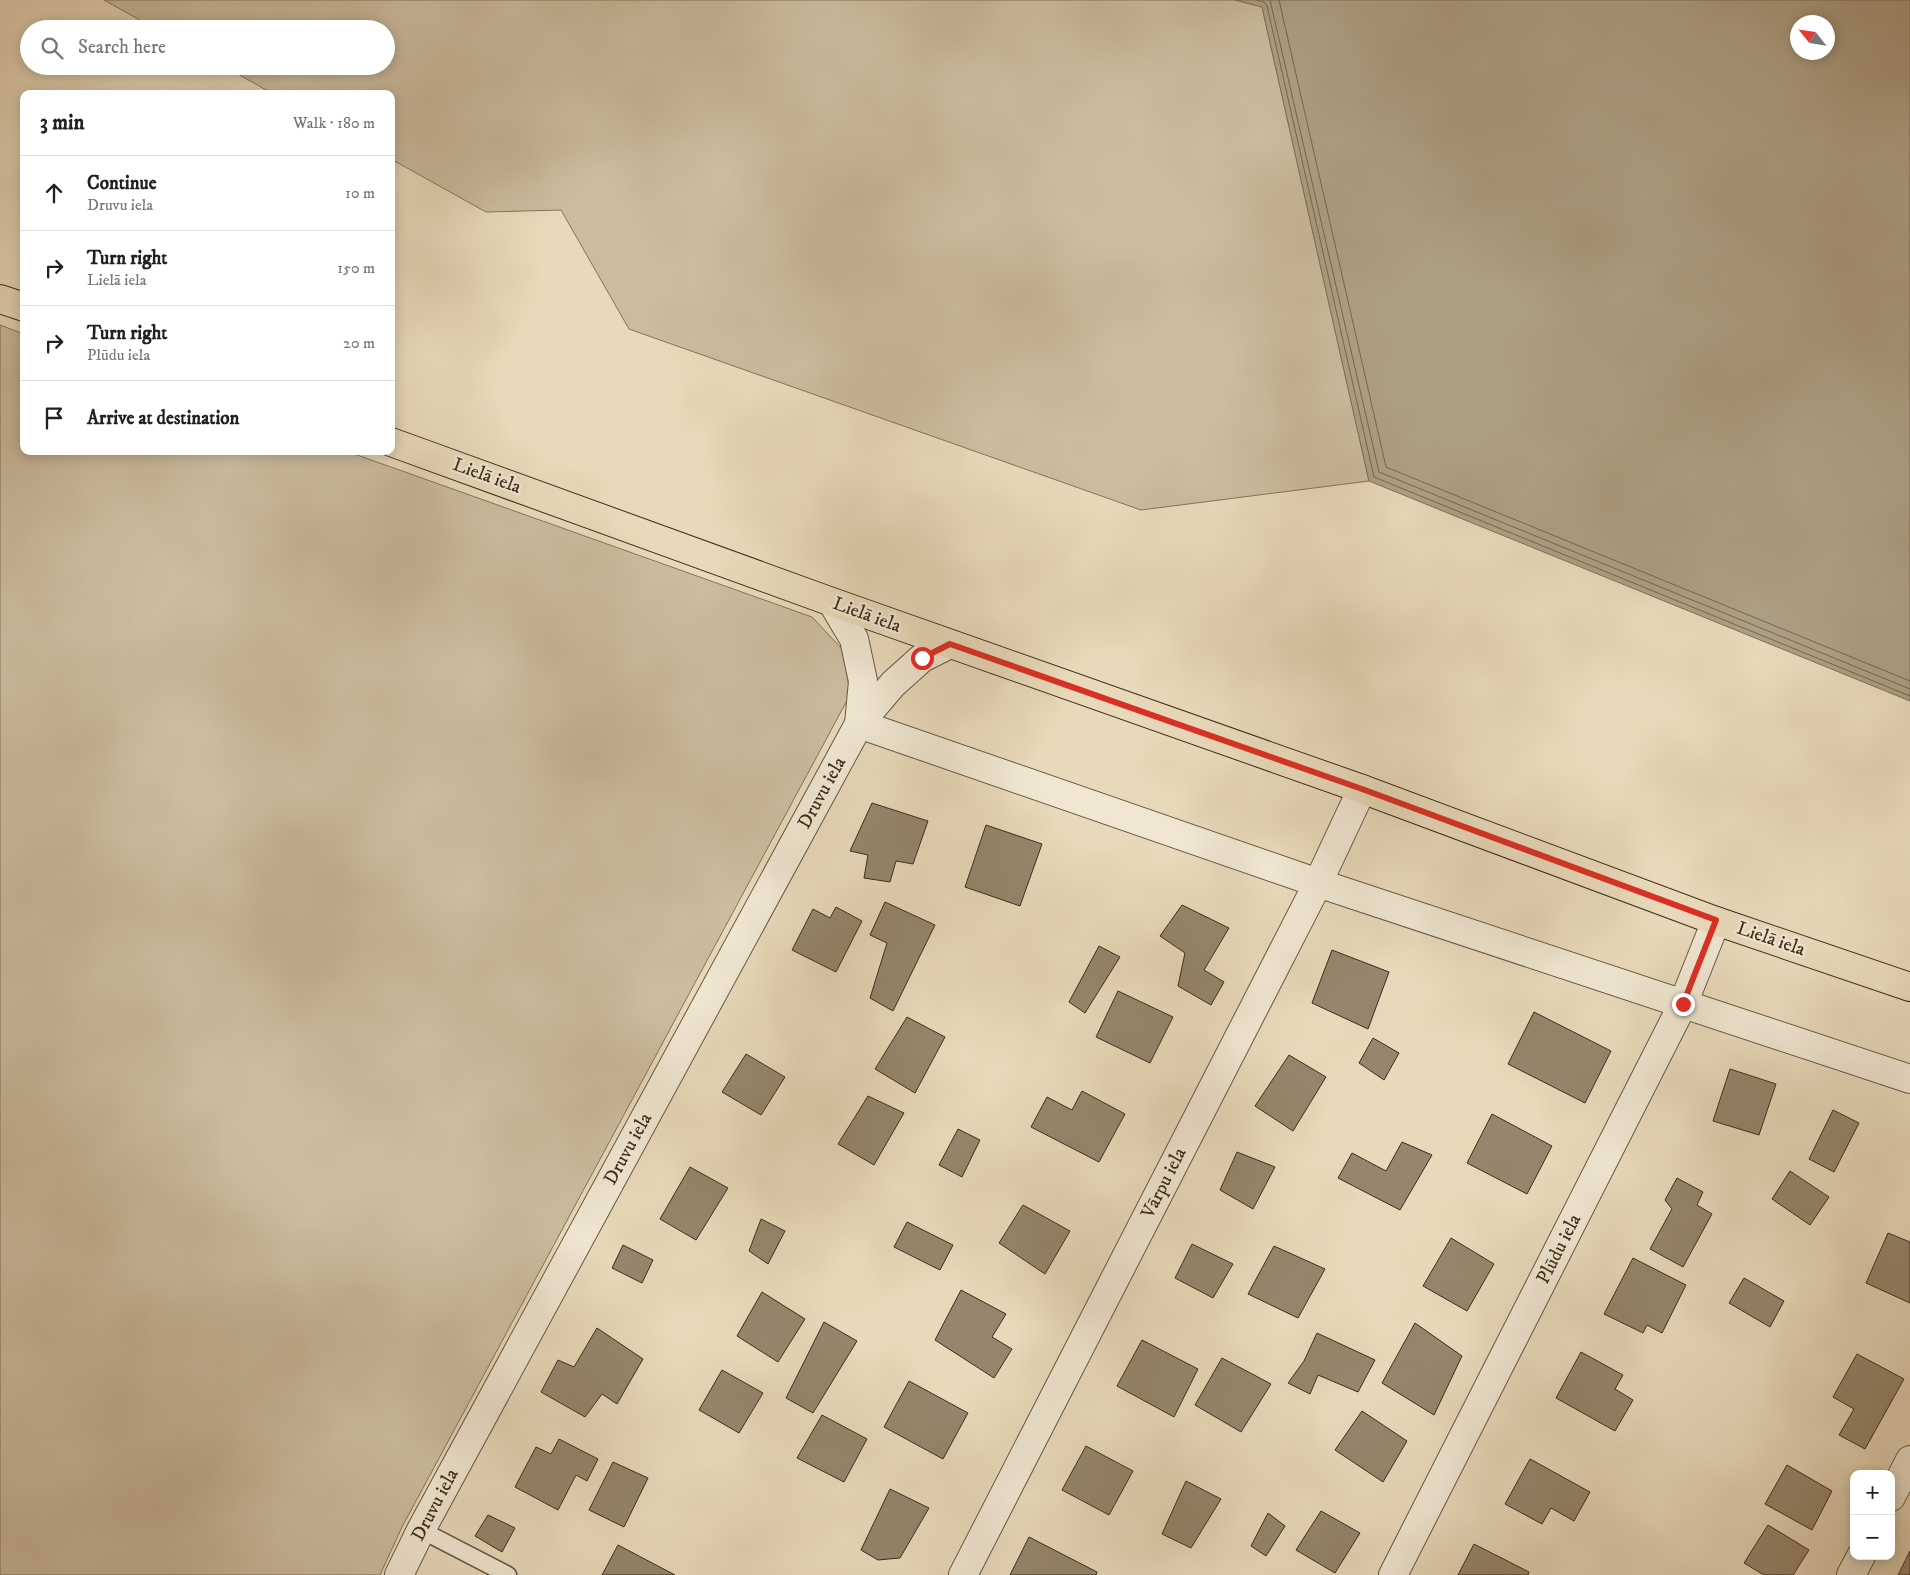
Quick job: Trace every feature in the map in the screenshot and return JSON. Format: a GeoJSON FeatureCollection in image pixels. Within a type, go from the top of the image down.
{"type":"FeatureCollection","features":[{"type":"Feature","properties":{"kind":"main road"},"geometry":{"type":"LineString","coordinates":[[0,299],[20,306]]}},
{"type":"Feature","properties":{"kind":"main road","name":"Lielā iela"},"geometry":{"type":"LineString","coordinates":[[395,443],[832,602],[1362,789],[1716,920],[1910,987]]}},
{"type":"Feature","properties":{"kind":"street","name":"Druvu iela"},"geometry":{"type":"LineString","coordinates":[[832,602],[854,639],[863,681],[859,724]]}},
{"type":"Feature","properties":{"kind":"street","name":"Druvu iela"},"geometry":{"type":"LineString","coordinates":[[399,1575],[421,1530],[859,724],[894,684],[922,658],[950,644]]}},
{"type":"Feature","properties":{"kind":"street"},"geometry":{"type":"LineString","coordinates":[[859,724],[1318,883],[1910,1079]]}},
{"type":"Feature","properties":{"kind":"street","name":"Vārpu iela"},"geometry":{"type":"LineString","coordinates":[[963,1575],[1318,883],[1362,789]]}},
{"type":"Feature","properties":{"kind":"street","name":"Plūdu iela"},"geometry":{"type":"LineString","coordinates":[[1393,1575],[1683,1004],[1716,920]]}},
{"type":"Feature","properties":{"kind":"street"},"geometry":{"type":"LineString","coordinates":[[1895,1488],[1910,1460]]}},
{"type":"Feature","properties":{"kind":"street"},"geometry":{"type":"LineString","coordinates":[[1851,1575],[1859,1560]]}},
{"type":"Feature","properties":{"kind":"lane"},"geometry":{"type":"LineString","coordinates":[[421,1530],[508,1575]]}},
{"type":"Feature","properties":{"kind":"shaded area"},"geometry":{"type":"Polygon","coordinates":[[[104,0],[1235,0],[1262,7],[1369,481],[1141,510],[629,329],[561,210],[486,212],[395,161],[395,90],[266,90],[240,75],[395,75],[395,20],[140,20],[104,0]]]}},
{"type":"Feature","properties":{"kind":"shaded area"},"geometry":{"type":"Polygon","coordinates":[[[0,325],[20,332],[20,455],[357,455],[812,617],[844,651],[850,695],[402,1527],[380,1575],[0,1575],[0,325]]]}},
{"type":"Feature","properties":{"kind":"water"},"geometry":{"type":"Polygon","coordinates":[[[1235,0],[1910,0],[1910,701],[1369,481],[1262,7],[1235,0]]]}},
{"type":"Feature","properties":{"kind":"building"},"geometry":{"type":"Polygon","coordinates":[[[872,803],[928,821],[913,864],[896,861],[890,882],[864,878],[868,855],[850,851],[872,803]]]}},
{"type":"Feature","properties":{"kind":"building"},"geometry":{"type":"Polygon","coordinates":[[[986,825],[1042,844],[1020,906],[965,887],[986,825]]]}},
{"type":"Feature","properties":{"kind":"building"},"geometry":{"type":"Polygon","coordinates":[[[885,902],[935,925],[893,1011],[870,998],[887,943],[870,935],[885,902]]]}},
{"type":"Feature","properties":{"kind":"building"},"geometry":{"type":"Polygon","coordinates":[[[1182,905],[1229,928],[1204,970],[1224,982],[1211,1005],[1178,986],[1185,953],[1160,936],[1182,905]]]}},
{"type":"Feature","properties":{"kind":"building"},"geometry":{"type":"Polygon","coordinates":[[[836,907],[862,921],[836,972],[792,950],[813,909],[830,918],[836,907]]]}},
{"type":"Feature","properties":{"kind":"building"},"geometry":{"type":"Polygon","coordinates":[[[1099,946],[1120,957],[1085,1013],[1069,1002],[1099,946]]]}},
{"type":"Feature","properties":{"kind":"building"},"geometry":{"type":"Polygon","coordinates":[[[1332,950],[1389,972],[1368,1029],[1312,1003],[1332,950]]]}},
{"type":"Feature","properties":{"kind":"building"},"geometry":{"type":"Polygon","coordinates":[[[1118,991],[1173,1017],[1150,1063],[1096,1037],[1118,991]]]}},
{"type":"Feature","properties":{"kind":"building"},"geometry":{"type":"Polygon","coordinates":[[[1534,1012],[1611,1051],[1585,1103],[1508,1064],[1534,1012]]]}},
{"type":"Feature","properties":{"kind":"building"},"geometry":{"type":"Polygon","coordinates":[[[907,1017],[945,1037],[915,1093],[875,1069],[907,1017]]]}},
{"type":"Feature","properties":{"kind":"building"},"geometry":{"type":"Polygon","coordinates":[[[1373,1038],[1399,1053],[1384,1080],[1359,1063],[1373,1038]]]}},
{"type":"Feature","properties":{"kind":"building"},"geometry":{"type":"Polygon","coordinates":[[[746,1054],[785,1077],[761,1115],[722,1092],[746,1054]]]}},
{"type":"Feature","properties":{"kind":"building"},"geometry":{"type":"Polygon","coordinates":[[[1289,1055],[1326,1077],[1293,1131],[1255,1106],[1289,1055]]]}},
{"type":"Feature","properties":{"kind":"building"},"geometry":{"type":"Polygon","coordinates":[[[1730,1069],[1776,1084],[1759,1135],[1713,1121],[1730,1069]]]}},
{"type":"Feature","properties":{"kind":"building"},"geometry":{"type":"Polygon","coordinates":[[[1082,1091],[1125,1114],[1099,1162],[1031,1127],[1047,1097],[1072,1110],[1082,1091]]]}},
{"type":"Feature","properties":{"kind":"building"},"geometry":{"type":"Polygon","coordinates":[[[868,1096],[904,1113],[874,1165],[838,1144],[868,1096]]]}},
{"type":"Feature","properties":{"kind":"building"},"geometry":{"type":"Polygon","coordinates":[[[1833,1110],[1859,1123],[1834,1172],[1809,1159],[1833,1110]]]}},
{"type":"Feature","properties":{"kind":"building"},"geometry":{"type":"Polygon","coordinates":[[[1492,1114],[1552,1146],[1527,1194],[1467,1163],[1492,1114]]]}},
{"type":"Feature","properties":{"kind":"building"},"geometry":{"type":"Polygon","coordinates":[[[958,1129],[980,1140],[962,1177],[939,1165],[958,1129]]]}},
{"type":"Feature","properties":{"kind":"building"},"geometry":{"type":"Polygon","coordinates":[[[1402,1142],[1432,1155],[1400,1210],[1338,1178],[1352,1153],[1386,1171],[1402,1142]]]}},
{"type":"Feature","properties":{"kind":"building"},"geometry":{"type":"Polygon","coordinates":[[[1237,1152],[1275,1167],[1253,1209],[1220,1190],[1237,1152]]]}},
{"type":"Feature","properties":{"kind":"building"},"geometry":{"type":"Polygon","coordinates":[[[690,1167],[728,1188],[696,1240],[660,1219],[690,1167]]]}},
{"type":"Feature","properties":{"kind":"building"},"geometry":{"type":"Polygon","coordinates":[[[1790,1171],[1829,1197],[1810,1225],[1772,1199],[1790,1171]]]}},
{"type":"Feature","properties":{"kind":"building"},"geometry":{"type":"Polygon","coordinates":[[[1677,1178],[1703,1192],[1697,1205],[1712,1214],[1683,1267],[1650,1249],[1672,1209],[1665,1200],[1677,1178]]]}},
{"type":"Feature","properties":{"kind":"building"},"geometry":{"type":"Polygon","coordinates":[[[1023,1205],[1070,1231],[1045,1274],[999,1243],[1023,1205]]]}},
{"type":"Feature","properties":{"kind":"building"},"geometry":{"type":"Polygon","coordinates":[[[761,1219],[785,1231],[768,1264],[749,1251],[761,1219]]]}},
{"type":"Feature","properties":{"kind":"building"},"geometry":{"type":"Polygon","coordinates":[[[907,1222],[953,1245],[940,1270],[894,1247],[907,1222]]]}},
{"type":"Feature","properties":{"kind":"building"},"geometry":{"type":"Polygon","coordinates":[[[1888,1233],[1910,1242],[1910,1303],[1866,1283],[1888,1233]]]}},
{"type":"Feature","properties":{"kind":"building"},"geometry":{"type":"Polygon","coordinates":[[[1451,1238],[1494,1264],[1467,1311],[1423,1286],[1451,1238]]]}},
{"type":"Feature","properties":{"kind":"building"},"geometry":{"type":"Polygon","coordinates":[[[1192,1244],[1233,1264],[1213,1298],[1175,1278],[1192,1244]]]}},
{"type":"Feature","properties":{"kind":"building"},"geometry":{"type":"Polygon","coordinates":[[[623,1245],[653,1260],[642,1283],[612,1268],[623,1245]]]}},
{"type":"Feature","properties":{"kind":"building"},"geometry":{"type":"Polygon","coordinates":[[[1274,1246],[1325,1269],[1298,1318],[1248,1294],[1274,1246]]]}},
{"type":"Feature","properties":{"kind":"building"},"geometry":{"type":"Polygon","coordinates":[[[1633,1258],[1686,1285],[1662,1333],[1647,1325],[1643,1333],[1604,1314],[1633,1258]]]}},
{"type":"Feature","properties":{"kind":"building"},"geometry":{"type":"Polygon","coordinates":[[[1744,1278],[1784,1301],[1770,1327],[1729,1303],[1744,1278]]]}},
{"type":"Feature","properties":{"kind":"building"},"geometry":{"type":"Polygon","coordinates":[[[961,1290],[1006,1314],[992,1337],[1012,1349],[994,1378],[935,1340],[961,1290]]]}},
{"type":"Feature","properties":{"kind":"building"},"geometry":{"type":"Polygon","coordinates":[[[762,1292],[805,1319],[778,1362],[737,1336],[762,1292]]]}},
{"type":"Feature","properties":{"kind":"building"},"geometry":{"type":"Polygon","coordinates":[[[824,1322],[857,1341],[813,1413],[786,1398],[824,1322]]]}},
{"type":"Feature","properties":{"kind":"building"},"geometry":{"type":"Polygon","coordinates":[[[1415,1323],[1462,1356],[1434,1415],[1382,1383],[1415,1323]]]}},
{"type":"Feature","properties":{"kind":"building"},"geometry":{"type":"Polygon","coordinates":[[[597,1328],[643,1359],[617,1404],[602,1394],[585,1417],[541,1392],[558,1360],[574,1367],[597,1328]]]}},
{"type":"Feature","properties":{"kind":"building"},"geometry":{"type":"Polygon","coordinates":[[[1317,1333],[1375,1360],[1358,1392],[1318,1375],[1310,1394],[1288,1383],[1304,1361],[1317,1333]]]}},
{"type":"Feature","properties":{"kind":"building"},"geometry":{"type":"Polygon","coordinates":[[[1142,1340],[1198,1369],[1174,1417],[1117,1386],[1142,1340]]]}},
{"type":"Feature","properties":{"kind":"building"},"geometry":{"type":"Polygon","coordinates":[[[1581,1352],[1623,1375],[1615,1389],[1633,1400],[1615,1431],[1556,1398],[1581,1352]]]}},
{"type":"Feature","properties":{"kind":"building"},"geometry":{"type":"Polygon","coordinates":[[[1857,1354],[1904,1379],[1865,1449],[1839,1435],[1854,1409],[1833,1397],[1857,1354]]]}},
{"type":"Feature","properties":{"kind":"building"},"geometry":{"type":"Polygon","coordinates":[[[1222,1358],[1271,1384],[1241,1432],[1195,1405],[1222,1358]]]}},
{"type":"Feature","properties":{"kind":"building"},"geometry":{"type":"Polygon","coordinates":[[[722,1370],[763,1393],[739,1433],[699,1410],[722,1370]]]}},
{"type":"Feature","properties":{"kind":"building"},"geometry":{"type":"Polygon","coordinates":[[[909,1381],[968,1413],[943,1459],[884,1427],[909,1381]]]}},
{"type":"Feature","properties":{"kind":"building"},"geometry":{"type":"Polygon","coordinates":[[[1362,1411],[1407,1441],[1383,1482],[1335,1450],[1362,1411]]]}},
{"type":"Feature","properties":{"kind":"building"},"geometry":{"type":"Polygon","coordinates":[[[822,1415],[867,1439],[844,1482],[797,1458],[822,1415]]]}},
{"type":"Feature","properties":{"kind":"building"},"geometry":{"type":"Polygon","coordinates":[[[559,1439],[598,1459],[587,1481],[576,1475],[558,1510],[515,1487],[536,1447],[551,1454],[559,1439]]]}},
{"type":"Feature","properties":{"kind":"building"},"geometry":{"type":"Polygon","coordinates":[[[1086,1446],[1133,1471],[1109,1515],[1062,1490],[1086,1446]]]}},
{"type":"Feature","properties":{"kind":"building"},"geometry":{"type":"Polygon","coordinates":[[[1530,1459],[1590,1492],[1574,1521],[1551,1508],[1542,1524],[1505,1504],[1530,1459]]]}},
{"type":"Feature","properties":{"kind":"building"},"geometry":{"type":"Polygon","coordinates":[[[613,1462],[648,1478],[624,1527],[589,1510],[613,1462]]]}},
{"type":"Feature","properties":{"kind":"building"},"geometry":{"type":"Polygon","coordinates":[[[1787,1465],[1832,1491],[1812,1530],[1765,1504],[1787,1465]]]}},
{"type":"Feature","properties":{"kind":"building"},"geometry":{"type":"Polygon","coordinates":[[[1186,1481],[1221,1499],[1191,1548],[1162,1534],[1186,1481]]]}},
{"type":"Feature","properties":{"kind":"building"},"geometry":{"type":"Polygon","coordinates":[[[890,1489],[929,1508],[900,1558],[878,1560],[861,1550],[890,1489]]]}},
{"type":"Feature","properties":{"kind":"building"},"geometry":{"type":"Polygon","coordinates":[[[1321,1511],[1360,1533],[1335,1573],[1296,1550],[1321,1511]]]}},
{"type":"Feature","properties":{"kind":"building"},"geometry":{"type":"Polygon","coordinates":[[[1268,1513],[1285,1526],[1266,1556],[1251,1546],[1268,1513]]]}},
{"type":"Feature","properties":{"kind":"building"},"geometry":{"type":"Polygon","coordinates":[[[488,1515],[515,1528],[502,1552],[475,1536],[488,1515]]]}},
{"type":"Feature","properties":{"kind":"building"},"geometry":{"type":"Polygon","coordinates":[[[1768,1525],[1809,1550],[1793,1575],[1764,1575],[1744,1563],[1768,1525]]]}},
{"type":"Feature","properties":{"kind":"building"},"geometry":{"type":"Polygon","coordinates":[[[1029,1537],[1097,1572],[1096,1575],[1010,1575],[1029,1537]]]}},
{"type":"Feature","properties":{"kind":"building"},"geometry":{"type":"Polygon","coordinates":[[[1474,1544],[1529,1572],[1528,1575],[1458,1575],[1474,1544]]]}},
{"type":"Feature","properties":{"kind":"building"},"geometry":{"type":"Polygon","coordinates":[[[618,1545],[675,1575],[602,1575],[618,1545]]]}},
{"type":"Feature","properties":{"kind":"building"},"geometry":{"type":"Polygon","coordinates":[[[1910,1551],[1910,1575],[1898,1575],[1910,1551]]]}},
{"type":"Feature","properties":{"kind":"route"},"geometry":{"type":"LineString","coordinates":[[922,658],[950,644],[1362,789],[1716,920],[1683,1004]]}}]}
